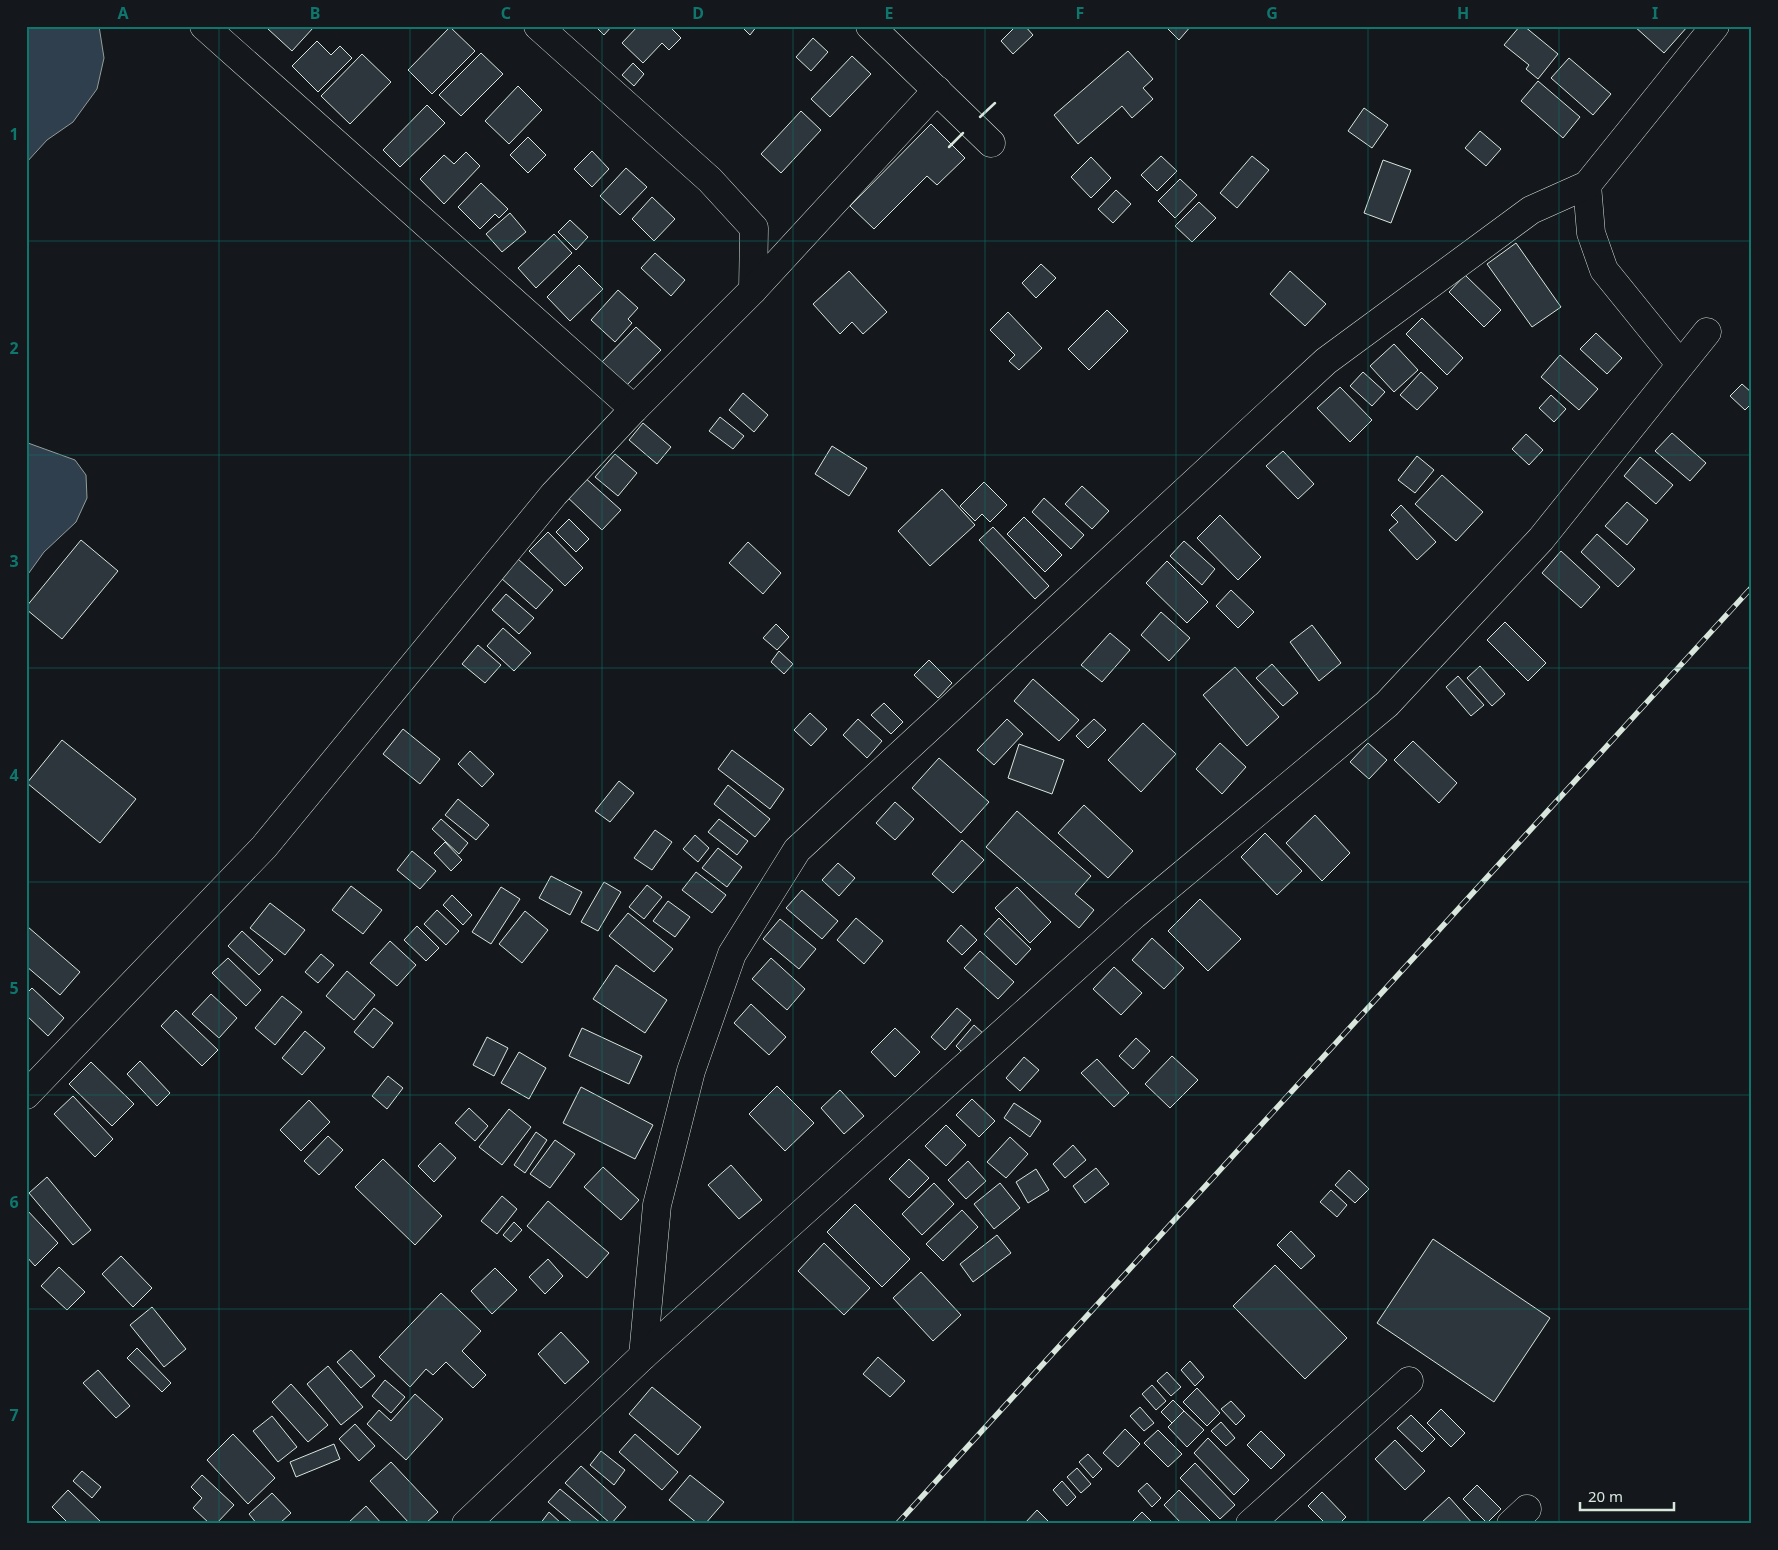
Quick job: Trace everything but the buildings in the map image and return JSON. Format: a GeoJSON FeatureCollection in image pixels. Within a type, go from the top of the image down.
{"type":"FeatureCollection","features":[{"type":"Feature","properties":{"kind":"street"},"geometry":{"type":"LineString","coordinates":[[204,26],[634,409]]}},
{"type":"Feature","properties":{"kind":"street"},"geometry":{"type":"LineString","coordinates":[[538,26],[710,180],[754,228],[753,290]]}},
{"type":"Feature","properties":{"kind":"street"},"geometry":{"type":"LineString","coordinates":[[870,26],[991,143]]}},
{"type":"Feature","properties":{"kind":"street"},"geometry":{"type":"LineString","coordinates":[[643,1356],[657,1206],[691,1071],[732,954],[797,850],[1326,361],[1531,210],[1588,185],[1715,26]]}},
{"type":"Feature","properties":{"kind":"street"},"geometry":{"type":"LineString","coordinates":[[26,1095],[264,847],[554,494],[634,409],[753,290],[937,90]]}},
{"type":"Feature","properties":{"kind":"street"},"geometry":{"type":"LineString","coordinates":[[1588,185],[1591,233],[1604,270],[1680,364]]}},
{"type":"Feature","properties":{"kind":"street"},"geometry":{"type":"LineString","coordinates":[[466,1524],[643,1356],[1134,915],[1387,704],[1541,539],[1707,332]]}},
{"type":"Feature","properties":{"kind":"street"},"geometry":{"type":"LineString","coordinates":[[1250,1524],[1409,1382]]}},
{"type":"Feature","properties":{"kind":"water"},"geometry":{"type":"Polygon","coordinates":[[[26,26],[99,26],[104,58],[97,89],[73,122],[47,140],[26,163],[26,26]]]}},
{"type":"Feature","properties":{"kind":"water"},"geometry":{"type":"Polygon","coordinates":[[[28,443],[75,460],[86,475],[87,498],[76,522],[44,552],[26,577],[26,444],[28,443]]]}},
{"type":"Feature","properties":{"kind":"railway"},"geometry":{"type":"LineString","coordinates":[[897,1524],[1752,587]]}},
{"type":"Feature","properties":{"kind":"wall"},"geometry":{"type":"LineString","coordinates":[[980,117],[995,103]]}},
{"type":"Feature","properties":{"kind":"wall"},"geometry":{"type":"LineString","coordinates":[[949,147],[963,133]]}}]}
